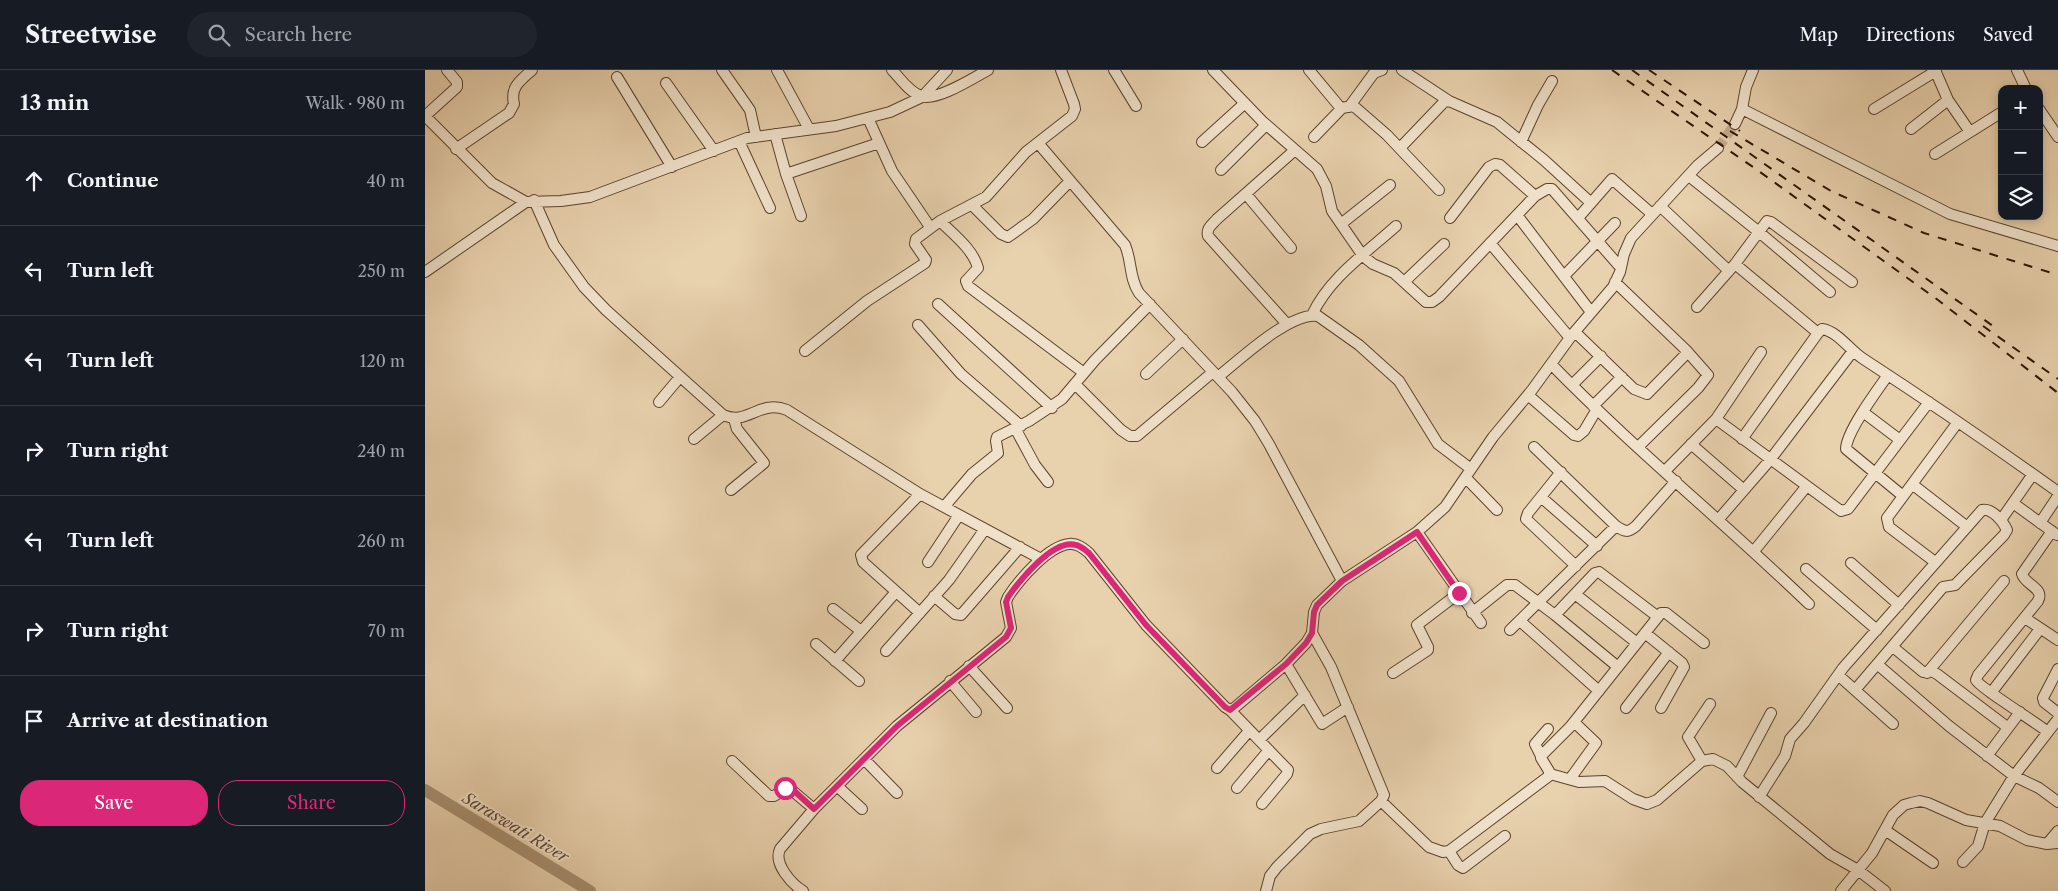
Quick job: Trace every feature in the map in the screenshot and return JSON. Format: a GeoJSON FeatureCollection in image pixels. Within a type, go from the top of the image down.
{"type":"FeatureCollection","features":[{"type":"Feature","properties":{"kind":"street"},"geometry":{"type":"LineString","coordinates":[[447,70],[457,82],[457,87],[425,116],[492,183],[530,201],[590,197],[739,141],[836,126],[890,112],[922,97],[942,94],[988,70]]}},
{"type":"Feature","properties":{"kind":"street"},"geometry":{"type":"LineString","coordinates":[[456,149],[509,113],[514,104],[512,96],[515,87],[532,70]]}},
{"type":"Feature","properties":{"kind":"street"},"geometry":{"type":"LineString","coordinates":[[722,70],[750,110],[756,137]]}},
{"type":"Feature","properties":{"kind":"street"},"geometry":{"type":"LineString","coordinates":[[777,70],[809,129]]}},
{"type":"Feature","properties":{"kind":"street"},"geometry":{"type":"LineString","coordinates":[[892,70],[914,93],[922,97]]}},
{"type":"Feature","properties":{"kind":"street"},"geometry":{"type":"LineString","coordinates":[[922,97],[947,70]]}},
{"type":"Feature","properties":{"kind":"street"},"geometry":{"type":"LineString","coordinates":[[805,351],[841,320],[925,262],[926,260],[915,242],[930,227],[971,205],[995,187],[1026,152],[1074,113],[1074,104],[1061,70]]}},
{"type":"Feature","properties":{"kind":"street"},"geometry":{"type":"LineString","coordinates":[[1114,70],[1136,106]]}},
{"type":"Feature","properties":{"kind":"street"},"geometry":{"type":"LineString","coordinates":[[1213,70],[1266,125],[1317,169],[1326,186],[1332,211],[1363,256],[1373,264],[1394,274],[1421,299],[1432,302],[1439,297],[1535,196],[1547,189],[1552,189],[1621,268]]}},
{"type":"Feature","properties":{"kind":"street"},"geometry":{"type":"LineString","coordinates":[[1309,70],[1346,108],[1356,108],[1400,148],[1439,190]]}},
{"type":"Feature","properties":{"kind":"street"},"geometry":{"type":"LineString","coordinates":[[1313,137],[1346,108],[1374,73],[1382,70]]}},
{"type":"Feature","properties":{"kind":"street"},"geometry":{"type":"LineString","coordinates":[[1402,70],[1449,101],[1497,122],[1590,202]]}},
{"type":"Feature","properties":{"kind":"street"},"geometry":{"type":"LineString","coordinates":[[2017,70],[2024,85]]}},
{"type":"Feature","properties":{"kind":"street"},"geometry":{"type":"LineString","coordinates":[[1875,109],[1936,71],[1948,100],[1970,132]]}},
{"type":"Feature","properties":{"kind":"street"},"geometry":{"type":"LineString","coordinates":[[1735,124],[1742,109],[1749,72]]}},
{"type":"Feature","properties":{"kind":"street"},"geometry":{"type":"LineString","coordinates":[[617,77],[672,167]]}},
{"type":"Feature","properties":{"kind":"street"},"geometry":{"type":"LineString","coordinates":[[1521,142],[1552,80]]}},
{"type":"Feature","properties":{"kind":"street"},"geometry":{"type":"LineString","coordinates":[[666,83],[714,151]]}},
{"type":"Feature","properties":{"kind":"street"},"geometry":{"type":"LineString","coordinates":[[1911,129],[1948,100]]}},
{"type":"Feature","properties":{"kind":"street"},"geometry":{"type":"LineString","coordinates":[[1400,148],[1445,102],[1449,101]]}},
{"type":"Feature","properties":{"kind":"street"},"geometry":{"type":"LineString","coordinates":[[1202,142],[1245,103]]}},
{"type":"Feature","properties":{"kind":"street"},"geometry":{"type":"LineString","coordinates":[[1742,109],[1950,214],[2058,246]]}},
{"type":"Feature","properties":{"kind":"street"},"geometry":{"type":"LineString","coordinates":[[1935,154],[1998,114]]}},
{"type":"Feature","properties":{"kind":"street"},"geometry":{"type":"LineString","coordinates":[[2043,115],[2058,136]]}},
{"type":"Feature","properties":{"kind":"street"},"geometry":{"type":"LineString","coordinates":[[867,118],[892,171],[930,227]]}},
{"type":"Feature","properties":{"kind":"street"},"geometry":{"type":"LineString","coordinates":[[1221,170],[1266,125]]}},
{"type":"Feature","properties":{"kind":"street"},"geometry":{"type":"LineString","coordinates":[[775,134],[786,174],[801,216]]}},
{"type":"Feature","properties":{"kind":"street"},"geometry":{"type":"LineString","coordinates":[[739,141],[770,208]]}},
{"type":"Feature","properties":{"kind":"street"},"geometry":{"type":"LineString","coordinates":[[786,174],[879,143]]}},
{"type":"Feature","properties":{"kind":"street"},"geometry":{"type":"LineString","coordinates":[[1038,143],[1125,245],[1128,252],[1133,284],[1255,421],[1342,581]]}},
{"type":"Feature","properties":{"kind":"street"},"geometry":{"type":"LineString","coordinates":[[1230,710],[1286,664],[1306,643],[1312,633],[1315,608],[1342,581],[1417,532],[1445,506],[1493,437],[1528,396],[1572,335],[1615,282],[1631,238],[1698,164],[1718,148]]}},
{"type":"Feature","properties":{"kind":"street"},"geometry":{"type":"LineString","coordinates":[[1286,323],[1208,236],[1208,228],[1295,150]]}},
{"type":"Feature","properties":{"kind":"street"},"geometry":{"type":"LineString","coordinates":[[1450,218],[1489,168],[1495,164],[1500,165],[1535,196]]}},
{"type":"Feature","properties":{"kind":"street"},"geometry":{"type":"LineString","coordinates":[[1689,176],[1830,292]]}},
{"type":"Feature","properties":{"kind":"street"},"geometry":{"type":"LineString","coordinates":[[1577,218],[1612,179],[1652,214]]}},
{"type":"Feature","properties":{"kind":"street"},"geometry":{"type":"LineString","coordinates":[[971,205],[1001,234],[1009,237],[1033,219],[1070,181]]}},
{"type":"Feature","properties":{"kind":"street"},"geometry":{"type":"LineString","coordinates":[[1341,224],[1390,186]]}},
{"type":"Feature","properties":{"kind":"street"},"geometry":{"type":"LineString","coordinates":[[1246,194],[1291,248]]}},
{"type":"Feature","properties":{"kind":"street"},"geometry":{"type":"LineString","coordinates":[[425,272],[530,201]]}},
{"type":"Feature","properties":{"kind":"street"},"geometry":{"type":"LineString","coordinates":[[530,201],[554,244],[584,287],[606,310],[723,415],[734,418],[771,406],[787,410],[920,494],[1041,560]]}},
{"type":"Feature","properties":{"kind":"street"},"geometry":{"type":"LineString","coordinates":[[1660,206],[1732,267],[1818,333]]}},
{"type":"Feature","properties":{"kind":"street"},"geometry":{"type":"LineString","coordinates":[[1517,215],[1591,312]]}},
{"type":"Feature","properties":{"kind":"street"},"geometry":{"type":"LineString","coordinates":[[940,221],[977,263],[979,268],[966,281],[968,286],[1084,373]]}},
{"type":"Feature","properties":{"kind":"street"},"geometry":{"type":"LineString","coordinates":[[1697,307],[1732,267],[1767,222],[1771,222],[1852,282]]}},
{"type":"Feature","properties":{"kind":"street"},"geometry":{"type":"LineString","coordinates":[[1563,276],[1615,223]]}},
{"type":"Feature","properties":{"kind":"street"},"geometry":{"type":"LineString","coordinates":[[1312,315],[1318,301],[1334,281],[1396,226]]}},
{"type":"Feature","properties":{"kind":"street"},"geometry":{"type":"LineString","coordinates":[[1490,243],[1572,335],[1601,356],[1634,389],[1643,394],[1647,394],[1688,352]]}},
{"type":"Feature","properties":{"kind":"street"},"geometry":{"type":"LineString","coordinates":[[1404,282],[1444,244]]}},
{"type":"Feature","properties":{"kind":"street"},"geometry":{"type":"LineString","coordinates":[[1615,282],[1707,372],[1707,378],[1639,447]]}},
{"type":"Feature","properties":{"kind":"street"},"geometry":{"type":"LineString","coordinates":[[938,304],[1052,408]]}},
{"type":"Feature","properties":{"kind":"street"},"geometry":{"type":"LineString","coordinates":[[944,507],[972,474],[998,453],[997,437],[1052,408],[1150,304]]}},
{"type":"Feature","properties":{"kind":"street"},"geometry":{"type":"LineString","coordinates":[[1075,384],[1121,430],[1130,436],[1137,436],[1286,323],[1312,315],[1317,316],[1359,345],[1399,381],[1438,444],[1468,474],[1497,510]]}},
{"type":"Feature","properties":{"kind":"street"},"geometry":{"type":"LineString","coordinates":[[919,325],[961,374],[1018,427],[1035,465],[1048,482]]}},
{"type":"Feature","properties":{"kind":"street"},"geometry":{"type":"LineString","coordinates":[[1742,439],[1818,333],[1822,329],[1826,330],[1834,334],[1853,351],[2033,474],[2058,494],[2040,522]]}},
{"type":"Feature","properties":{"kind":"street"},"geometry":{"type":"LineString","coordinates":[[1146,374],[1183,339]]}},
{"type":"Feature","properties":{"kind":"street"},"geometry":{"type":"LineString","coordinates":[[1718,520],[1770,460],[1853,351]]}},
{"type":"Feature","properties":{"kind":"street"},"geometry":{"type":"LineString","coordinates":[[1665,471],[1716,420],[1761,352]]}},
{"type":"Feature","properties":{"kind":"street"},"geometry":{"type":"LineString","coordinates":[[1572,385],[1601,356]]}},
{"type":"Feature","properties":{"kind":"street"},"geometry":{"type":"LineString","coordinates":[[1551,364],[1595,408],[1754,551],[1809,604]]}},
{"type":"Feature","properties":{"kind":"street"},"geometry":{"type":"LineString","coordinates":[[1888,375],[1863,412],[1847,441],[1846,449],[1903,496]]}},
{"type":"Feature","properties":{"kind":"street"},"geometry":{"type":"LineString","coordinates":[[659,402],[680,377]]}},
{"type":"Feature","properties":{"kind":"street"},"geometry":{"type":"LineString","coordinates":[[1528,396],[1573,435],[1578,436],[1584,431],[1595,408],[1623,377]]}},
{"type":"Feature","properties":{"kind":"street"},"geometry":{"type":"LineString","coordinates":[[1716,420],[1806,487],[1844,512],[1929,402]]}},
{"type":"Feature","properties":{"kind":"street"},"geometry":{"type":"LineString","coordinates":[[1863,412],[1900,440]]}},
{"type":"Feature","properties":{"kind":"street"},"geometry":{"type":"LineString","coordinates":[[694,439],[723,415]]}},
{"type":"Feature","properties":{"kind":"street"},"geometry":{"type":"LineString","coordinates":[[731,490],[764,463],[737,429],[734,418]]}},
{"type":"Feature","properties":{"kind":"street"},"geometry":{"type":"LineString","coordinates":[[1935,562],[1887,524],[1887,518],[1958,422]]}},
{"type":"Feature","properties":{"kind":"street"},"geometry":{"type":"LineString","coordinates":[[1691,444],[1744,490]]}},
{"type":"Feature","properties":{"kind":"street"},"geometry":{"type":"LineString","coordinates":[[1535,447],[1616,526],[1626,532],[1629,532],[1676,481]]}},
{"type":"Feature","properties":{"kind":"street"},"geometry":{"type":"LineString","coordinates":[[1561,472],[1528,513],[1526,519],[1576,566]]}},
{"type":"Feature","properties":{"kind":"street"},"geometry":{"type":"LineString","coordinates":[[2001,520],[2033,474]]}},
{"type":"Feature","properties":{"kind":"street"},"geometry":{"type":"LineString","coordinates":[[1912,484],[1966,526]]}},
{"type":"Feature","properties":{"kind":"street"},"geometry":{"type":"LineString","coordinates":[[1754,551],[1806,487]]}},
{"type":"Feature","properties":{"kind":"street"},"geometry":{"type":"LineString","coordinates":[[920,494],[861,555],[863,562],[895,593],[920,613]]}},
{"type":"Feature","properties":{"kind":"street"},"geometry":{"type":"LineString","coordinates":[[1541,497],[1597,546]]}},
{"type":"Feature","properties":{"kind":"street"},"geometry":{"type":"LineString","coordinates":[[2013,503],[2055,533],[2022,574],[2023,578],[2039,592],[2040,596],[1976,680],[1978,684],[2048,732]]}},
{"type":"Feature","properties":{"kind":"street"},"geometry":{"type":"LineString","coordinates":[[1759,797],[1785,756],[1790,739],[1804,723],[1838,675],[1966,526],[1985,509],[2001,520],[2007,530],[2004,535],[1955,585],[1943,587],[1855,690]]}},
{"type":"Feature","properties":{"kind":"street"},"geometry":{"type":"LineString","coordinates":[[928,562],[959,515]]}},
{"type":"Feature","properties":{"kind":"street"},"geometry":{"type":"LineString","coordinates":[[1510,630],[1616,526]]}},
{"type":"Feature","properties":{"kind":"street"},"geometry":{"type":"LineString","coordinates":[[886,651],[961,566],[985,529]]}},
{"type":"Feature","properties":{"kind":"street"},"geometry":{"type":"LineString","coordinates":[[1417,532],[1481,623]]}},
{"type":"Feature","properties":{"kind":"street"},"geometry":{"type":"LineString","coordinates":[[803,891],[787,878],[778,854],[814,809],[897,726],[1009,633],[1011,623],[1007,608],[1008,597],[1041,560],[1063,545],[1077,545],[1084,548],[1146,625],[1287,768],[1288,772],[1262,804]]}},
{"type":"Feature","properties":{"kind":"street"},"geometry":{"type":"LineString","coordinates":[[934,596],[955,614],[961,615],[1020,547]]}},
{"type":"Feature","properties":{"kind":"street"},"geometry":{"type":"LineString","coordinates":[[1851,564],[1899,605]]}},
{"type":"Feature","properties":{"kind":"street"},"geometry":{"type":"LineString","coordinates":[[1806,569],[1877,630]]}},
{"type":"Feature","properties":{"kind":"street"},"geometry":{"type":"LineString","coordinates":[[1555,615],[1595,573],[1599,572],[1658,617]]}},
{"type":"Feature","properties":{"kind":"street"},"geometry":{"type":"LineString","coordinates":[[1927,673],[2004,581]]}},
{"type":"Feature","properties":{"kind":"street"},"geometry":{"type":"LineString","coordinates":[[1473,613],[1511,584],[1519,587],[1618,667]]}},
{"type":"Feature","properties":{"kind":"street"},"geometry":{"type":"LineString","coordinates":[[835,660],[895,593]]}},
{"type":"Feature","properties":{"kind":"street"},"geometry":{"type":"LineString","coordinates":[[1393,672],[1428,650],[1429,647],[1417,625],[1459,593]]}},
{"type":"Feature","properties":{"kind":"street"},"geometry":{"type":"LineString","coordinates":[[1575,594],[1637,643]]}},
{"type":"Feature","properties":{"kind":"street"},"geometry":{"type":"LineString","coordinates":[[833,609],[861,631]]}},
{"type":"Feature","properties":{"kind":"street"},"geometry":{"type":"LineString","coordinates":[[1541,756],[1574,722],[1661,613],[1666,613],[1705,644]]}},
{"type":"Feature","properties":{"kind":"street"},"geometry":{"type":"LineString","coordinates":[[2025,618],[2058,640]]}},
{"type":"Feature","properties":{"kind":"street"},"geometry":{"type":"LineString","coordinates":[[1520,621],[1599,691]]}},
{"type":"Feature","properties":{"kind":"street"},"geometry":{"type":"LineString","coordinates":[[1991,693],[2040,628]]}},
{"type":"Feature","properties":{"kind":"street"},"geometry":{"type":"LineString","coordinates":[[1266,891],[1271,876],[1277,867],[1310,834],[1321,829],[1354,824],[1381,801],[1384,793],[1331,667],[1312,633]]}},
{"type":"Feature","properties":{"kind":"street"},"geometry":{"type":"LineString","coordinates":[[1645,633],[1682,663],[1684,667],[1661,708]]}},
{"type":"Feature","properties":{"kind":"street"},"geometry":{"type":"LineString","coordinates":[[816,644],[859,681]]}},
{"type":"Feature","properties":{"kind":"street"},"geometry":{"type":"LineString","coordinates":[[1893,647],[1917,668],[1927,673],[1931,671],[1937,674],[2007,727]]}},
{"type":"Feature","properties":{"kind":"street"},"geometry":{"type":"LineString","coordinates":[[1626,708],[1669,652]]}},
{"type":"Feature","properties":{"kind":"street"},"geometry":{"type":"LineString","coordinates":[[1286,664],[1323,724],[1348,707]]}},
{"type":"Feature","properties":{"kind":"street"},"geometry":{"type":"LineString","coordinates":[[1877,664],[1987,756],[2014,776],[2039,788],[2058,802]]}},
{"type":"Feature","properties":{"kind":"street"},"geometry":{"type":"LineString","coordinates":[[969,666],[1007,708]]}},
{"type":"Feature","properties":{"kind":"street"},"geometry":{"type":"LineString","coordinates":[[2058,669],[2043,698],[2044,702],[2058,712]]}},
{"type":"Feature","properties":{"kind":"street"},"geometry":{"type":"LineString","coordinates":[[1838,675],[1893,724]]}},
{"type":"Feature","properties":{"kind":"street"},"geometry":{"type":"LineString","coordinates":[[950,681],[976,712]]}},
{"type":"Feature","properties":{"kind":"street"},"geometry":{"type":"LineString","coordinates":[[1259,740],[1305,695]]}},
{"type":"Feature","properties":{"kind":"street"},"geometry":{"type":"LineString","coordinates":[[1702,761],[1688,737],[1710,704]]}},
{"type":"Feature","properties":{"kind":"street"},"geometry":{"type":"LineString","coordinates":[[1737,777],[1771,712]]}},
{"type":"Feature","properties":{"kind":"street"},"geometry":{"type":"LineString","coordinates":[[1987,756],[2020,712]]}},
{"type":"Feature","properties":{"kind":"street"},"geometry":{"type":"LineString","coordinates":[[1963,862],[1978,846],[1985,823],[2014,776],[2058,719]]}},
{"type":"Feature","properties":{"kind":"street"},"geometry":{"type":"LineString","coordinates":[[1570,779],[1596,743],[1574,722]]}},
{"type":"Feature","properties":{"kind":"street"},"geometry":{"type":"LineString","coordinates":[[1548,729],[1535,744],[1549,774]]}},
{"type":"Feature","properties":{"kind":"street"},"geometry":{"type":"LineString","coordinates":[[1217,768],[1249,731]]}},
{"type":"Feature","properties":{"kind":"street"},"geometry":{"type":"LineString","coordinates":[[1237,788],[1269,750]]}},
{"type":"Feature","properties":{"kind":"street"},"geometry":{"type":"LineString","coordinates":[[864,758],[897,792]]}},
{"type":"Feature","properties":{"kind":"street"},"geometry":{"type":"LineString","coordinates":[[1549,774],[1579,782],[1605,781],[1641,803],[1652,803],[1702,761],[1713,758],[1830,854],[1858,870],[1885,891]]}},
{"type":"Feature","properties":{"kind":"street"},"geometry":{"type":"LineString","coordinates":[[732,761],[769,796],[774,796],[788,787],[814,809]]}},
{"type":"Feature","properties":{"kind":"street"},"geometry":{"type":"LineString","coordinates":[[1381,801],[1429,847],[1443,852],[1449,851],[1549,774]]}},
{"type":"Feature","properties":{"kind":"street"},"geometry":{"type":"LineString","coordinates":[[837,786],[862,809]]}},
{"type":"Feature","properties":{"kind":"street"},"geometry":{"type":"LineString","coordinates":[[1841,891],[1872,853],[1899,809],[1904,805],[1920,801],[1966,820],[1999,826],[2027,840],[2047,844],[2058,843]]}},
{"type":"Feature","properties":{"kind":"street"},"geometry":{"type":"LineString","coordinates":[[1885,830],[1933,863]]}},
{"type":"Feature","properties":{"kind":"street"},"geometry":{"type":"LineString","coordinates":[[2047,844],[2058,831]]}},
{"type":"Feature","properties":{"kind":"street"},"geometry":{"type":"LineString","coordinates":[[1449,851],[1458,865],[1463,868],[1505,836]]}},
{"type":"Feature","properties":{"kind":"waterway","name":"Saraswati River"},"geometry":{"type":"LineString","coordinates":[[425,790],[590,891]]}},
{"type":"Feature","properties":{"kind":"tunnel"},"geometry":{"type":"LineString","coordinates":[[1718,148],[1735,124]]}},
{"type":"Feature","properties":{"kind":"railway"},"geometry":{"type":"LineString","coordinates":[[1612,70],[1753,167],[1938,300],[2058,393]]}},
{"type":"Feature","properties":{"kind":"railway"},"geometry":{"type":"LineString","coordinates":[[1632,70],[1993,326]]}},
{"type":"Feature","properties":{"kind":"railway"},"geometry":{"type":"LineString","coordinates":[[1649,70],[1740,131]]}},
{"type":"Feature","properties":{"kind":"railway"},"geometry":{"type":"LineString","coordinates":[[1730,131],[1831,191],[1924,233],[2058,275]]}},
{"type":"Feature","properties":{"kind":"railway"},"geometry":{"type":"LineString","coordinates":[[1983,326],[2058,379]]}},
{"type":"Feature","properties":{"kind":"route"},"geometry":{"type":"LineString","coordinates":[[785,788],[791,788],[814,809],[897,726],[1006,637],[1011,628],[1006,602],[1011,592],[1041,560],[1063,545],[1070,544],[1084,548],[1146,625],[1230,710],[1291,660],[1306,643],[1312,633],[1315,608],[1342,581],[1417,532],[1459,593]]}}]}
